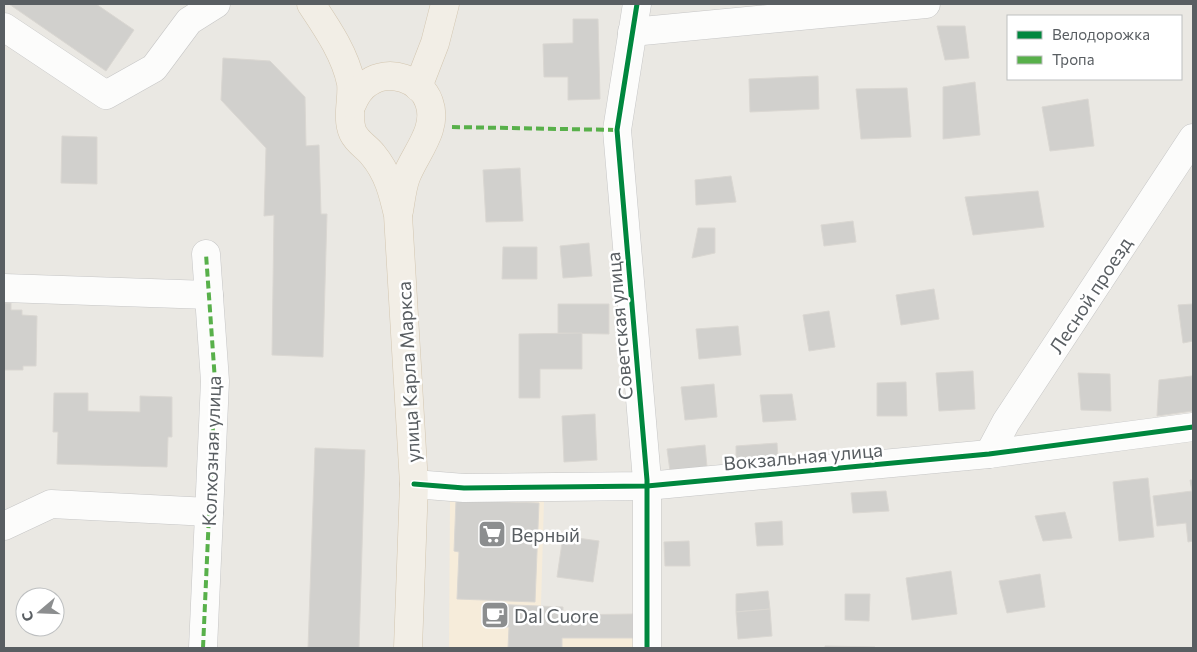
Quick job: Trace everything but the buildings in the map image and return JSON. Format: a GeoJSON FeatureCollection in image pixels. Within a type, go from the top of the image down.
{"type":"FeatureCollection","features":[{"type":"Feature","properties":{"kind":"main road","name":"улица Карла Маркса"},"geometry":{"type":"LineString","coordinates":[[311,4],[336,43],[347,66],[351,84],[352,104],[350,118],[353,132],[360,144],[372,153],[382,166],[392,188],[398,215],[414,484],[408,648]]}},
{"type":"Feature","properties":{"kind":"main road"},"geometry":{"type":"LineString","coordinates":[[418,87],[435,44],[444,4]]}},
{"type":"Feature","properties":{"kind":"main road","name":"улица Карла Маркса"},"geometry":{"type":"LineString","coordinates":[[336,43],[354,61],[383,76],[397,76],[410,80],[422,89],[429,102],[432,116],[430,130],[412,161],[405,180],[398,215]]}},
{"type":"Feature","properties":{"kind":"main road"},"geometry":{"type":"LineString","coordinates":[[352,104],[364,86],[383,76]]}},
{"type":"Feature","properties":{"kind":"main road"},"geometry":{"type":"LineString","coordinates":[[372,153],[385,158],[399,157],[412,152],[423,142]]}},
{"type":"Feature","properties":{"kind":"street"},"geometry":{"type":"LineString","coordinates":[[4,27],[106,95],[154,68],[189,20],[212,4]]}},
{"type":"Feature","properties":{"kind":"street","name":"Советская улица"},"geometry":{"type":"LineString","coordinates":[[637,4],[617,130],[647,486],[647,648]]}},
{"type":"Feature","properties":{"kind":"street"},"geometry":{"type":"LineString","coordinates":[[632,32],[926,4]]}},
{"type":"Feature","properties":{"kind":"street","name":"Лесной проезд"},"geometry":{"type":"LineString","coordinates":[[989,454],[1006,422],[1193,138]]}},
{"type":"Feature","properties":{"kind":"street","name":"Колхозная улица"},"geometry":{"type":"LineString","coordinates":[[203,648],[215,382],[206,254]]}},
{"type":"Feature","properties":{"kind":"street"},"geometry":{"type":"LineString","coordinates":[[4,288],[209,296]]}},
{"type":"Feature","properties":{"kind":"street","name":"Вокзальная улица"},"geometry":{"type":"LineString","coordinates":[[414,484],[464,488],[647,486],[989,454],[1193,427]]}},
{"type":"Feature","properties":{"kind":"street"},"geometry":{"type":"LineString","coordinates":[[4,526],[51,504],[209,512]]}},
{"type":"Feature","properties":{"kind":"shaded area"},"geometry":{"type":"Polygon","coordinates":[[[450,499],[544,500],[541,606],[563,607],[563,615],[633,614],[633,648],[449,648],[450,499]]]}},
{"type":"Feature","properties":{"kind":"marked path"},"geometry":{"type":"LineString","coordinates":[[452,127],[617,130]]}},
{"type":"Feature","properties":{"kind":"marked path"},"geometry":{"type":"LineString","coordinates":[[203,648],[215,381],[206,254]]}},
{"type":"Feature","properties":{"kind":"cycle path"},"geometry":{"type":"LineString","coordinates":[[637,4],[617,130],[647,480],[647,648]]}},
{"type":"Feature","properties":{"kind":"cycle path"},"geometry":{"type":"LineString","coordinates":[[414,484],[464,488],[647,486],[989,454],[1193,427]]}},
{"type":"Feature","properties":{"kind":"place","name":"Верный"},"geometry":{"type":"Point","coordinates":[492,534]}},
{"type":"Feature","properties":{"kind":"place","name":"Dal Cuore"},"geometry":{"type":"Point","coordinates":[495,615]}}]}
